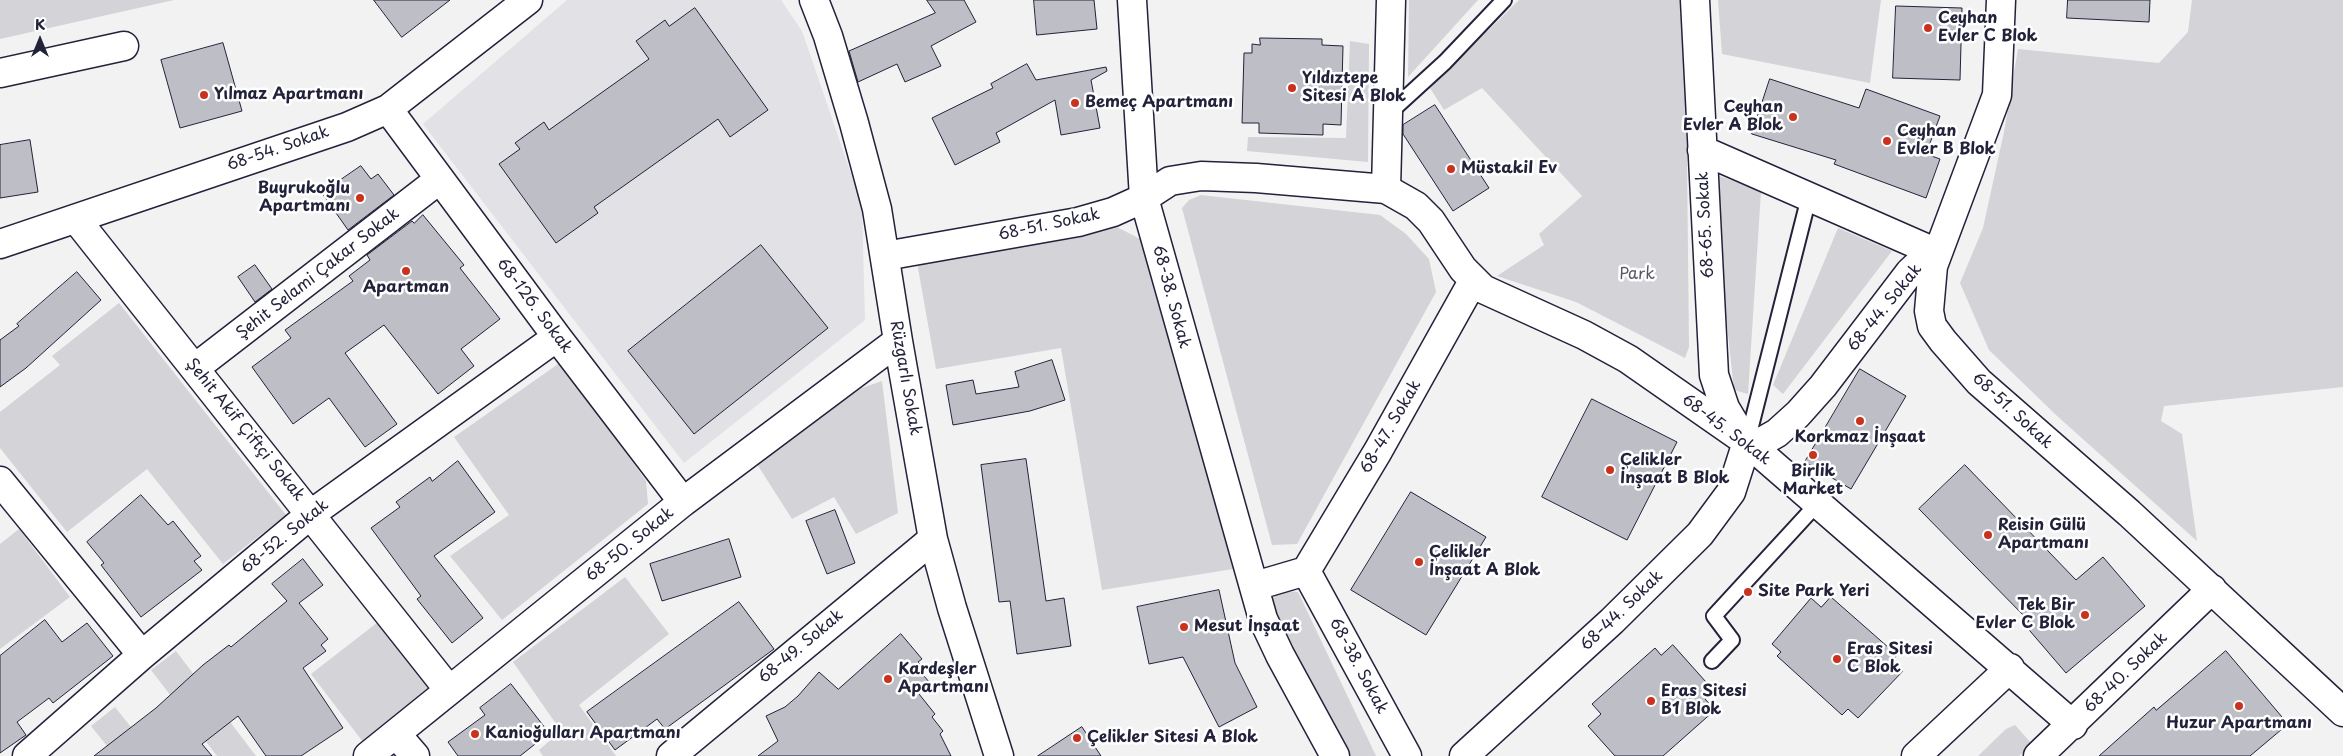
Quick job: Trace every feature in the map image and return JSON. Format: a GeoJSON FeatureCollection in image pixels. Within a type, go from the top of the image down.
{"type":"FeatureCollection","features":[{"type":"Feature","properties":{"kind":"street","name":"68-54. Sokak"},"geometry":{"type":"LineString","coordinates":[[0,244],[347,127],[388,109],[528,0]]}},
{"type":"Feature","properties":{"kind":"street","name":"68-38. Sokak"},"geometry":{"type":"LineString","coordinates":[[1132,0],[1144,198],[1263,619],[1335,756]]}},
{"type":"Feature","properties":{"kind":"street"},"geometry":{"type":"LineString","coordinates":[[1386,188],[1390,0]]}},
{"type":"Feature","properties":{"kind":"street","name":"68-65. Sokak"},"geometry":{"type":"LineString","coordinates":[[1695,0],[1714,375],[1718,393],[1734,425],[1748,442]]}},
{"type":"Feature","properties":{"kind":"street","name":"68-51. Sokak"},"geometry":{"type":"LineString","coordinates":[[2001,0],[1997,95],[1937,253],[1932,276],[1929,310],[1932,326],[1979,382],[2212,589],[2343,712]]}},
{"type":"Feature","properties":{"kind":"street","name":"Rüzgarlı Sokak"},"geometry":{"type":"LineString","coordinates":[[823,2],[869,172],[933,539],[996,754]]}},
{"type":"Feature","properties":{"kind":"street"},"geometry":{"type":"LineString","coordinates":[[0,74],[124,46]]}},
{"type":"Feature","properties":{"kind":"street","name":"68-126. Sokak"},"geometry":{"type":"LineString","coordinates":[[388,109],[683,502]]}},
{"type":"Feature","properties":{"kind":"street"},"geometry":{"type":"LineString","coordinates":[[1702,150],[1937,253]]}},
{"type":"Feature","properties":{"kind":"street","name":"68-51. Sokak"},"geometry":{"type":"LineString","coordinates":[[884,256],[1078,222],[1113,212],[1144,198],[1170,181],[1201,176],[1256,178],[1386,188]]}},
{"type":"Feature","properties":{"kind":"street","name":"Şehit Selami Çakar Sokak"},"geometry":{"type":"LineString","coordinates":[[195,368],[440,179]]}},
{"type":"Feature","properties":{"kind":"street","name":"68-45. Sokak"},"geometry":{"type":"LineString","coordinates":[[1386,188],[1416,206],[1431,221],[1473,281],[1494,295],[1584,335],[1628,359],[1748,442],[1817,504],[2073,724]]}},
{"type":"Feature","properties":{"kind":"street","name":"Şehit Akif Çiftçi Sokak"},"geometry":{"type":"LineString","coordinates":[[76,219],[311,514],[448,690]]}},
{"type":"Feature","properties":{"kind":"street","name":"68-44. Sokak"},"geometry":{"type":"LineString","coordinates":[[1464,756],[1612,621],[1700,534],[1731,492],[1748,442],[1763,441],[1777,433],[1798,414],[1823,386],[1910,272],[1926,257],[1937,253]]}},
{"type":"Feature","properties":{"kind":"street","name":"68-47. Sokak"},"geometry":{"type":"LineString","coordinates":[[1306,571],[1378,451],[1473,281]]}},
{"type":"Feature","properties":{"kind":"street","name":"68-52. Sokak"},"geometry":{"type":"LineString","coordinates":[[27,756],[142,655],[311,514],[557,336]]}},
{"type":"Feature","properties":{"kind":"street","name":"68-50. Sokak"},"geometry":{"type":"LineString","coordinates":[[368,756],[683,502],[898,341]]}},
{"type":"Feature","properties":{"kind":"street"},"geometry":{"type":"LineString","coordinates":[[0,481],[142,655]]}},
{"type":"Feature","properties":{"kind":"street","name":"68-49. Sokak"},"geometry":{"type":"LineString","coordinates":[[670,756],[933,539]]}},
{"type":"Feature","properties":{"kind":"street","name":"68-38. Sokak"},"geometry":{"type":"LineString","coordinates":[[1306,571],[1407,756]]}},
{"type":"Feature","properties":{"kind":"street"},"geometry":{"type":"LineString","coordinates":[[1255,586],[1306,571]]}},
{"type":"Feature","properties":{"kind":"street","name":"68-40. Sokak"},"geometry":{"type":"LineString","coordinates":[[2038,756],[2212,589]]}},
{"type":"Feature","properties":{"kind":"street"},"geometry":{"type":"LineString","coordinates":[[1916,756],[2010,668]]}},
{"type":"Feature","properties":{"kind":"street"},"geometry":{"type":"LineString","coordinates":[[396,734],[415,756]]}},
{"type":"Feature","properties":{"kind":"lane"},"geometry":{"type":"LineString","coordinates":[[1388,114],[1445,62],[1504,0]]}},
{"type":"Feature","properties":{"kind":"lane","name":"68-44. Sokak"},"geometry":{"type":"LineString","coordinates":[[1748,442],[1809,197]]}},
{"type":"Feature","properties":{"kind":"lane"},"geometry":{"type":"LineString","coordinates":[[1712,661],[1732,640],[1714,616],[1817,504]]}},
{"type":"Feature","properties":{"kind":"shaded area"},"geometry":{"type":"Polygon","coordinates":[[[567,0],[781,0],[802,31],[862,206],[865,320],[684,463],[423,124],[567,0]]]}},
{"type":"Feature","properties":{"kind":"green space"},"geometry":{"type":"Polygon","coordinates":[[[0,0],[174,0],[0,39],[0,0]]]}},
{"type":"Feature","properties":{"kind":"green space"},"geometry":{"type":"Polygon","coordinates":[[[1409,0],[1478,0],[1408,77],[1409,0]]]}},
{"type":"Feature","properties":{"kind":"green space","name":"Park"},"geometry":{"type":"Polygon","coordinates":[[[1519,0],[1686,0],[1689,85],[1687,161],[1689,347],[1685,358],[1576,302],[1497,276],[1544,245],[1539,234],[1582,196],[1482,88],[1444,110],[1430,88],[1519,0]]]}},
{"type":"Feature","properties":{"kind":"green space"},"geometry":{"type":"Polygon","coordinates":[[[1718,0],[1881,0],[1870,83],[1722,54],[1718,0]]]}},
{"type":"Feature","properties":{"kind":"green space"},"geometry":{"type":"Polygon","coordinates":[[[2192,0],[2343,0],[2343,387],[2164,406],[2161,421],[2182,434],[2197,541],[2056,415],[1989,350],[1960,283],[1983,228],[2004,132],[2018,49],[2159,63],[2188,32],[2192,0]]]}},
{"type":"Feature","properties":{"kind":"green space"},"geometry":{"type":"Polygon","coordinates":[[[1350,41],[1369,44],[1368,162],[1247,151],[1248,137],[1346,138],[1350,41]]]}},
{"type":"Feature","properties":{"kind":"green space"},"geometry":{"type":"Polygon","coordinates":[[[1711,173],[1761,191],[1748,394],[1734,390],[1711,173]]]}},
{"type":"Feature","properties":{"kind":"green space"},"geometry":{"type":"Polygon","coordinates":[[[1201,195],[1380,215],[1406,234],[1429,259],[1436,292],[1297,544],[1272,545],[1182,208],[1189,200],[1201,195]]]}},
{"type":"Feature","properties":{"kind":"green space"},"geometry":{"type":"Polygon","coordinates":[[[1107,222],[1146,242],[1233,569],[1102,590],[1061,348],[936,369],[916,257],[1107,222]]]}},
{"type":"Feature","properties":{"kind":"green space"},"geometry":{"type":"Polygon","coordinates":[[[1838,228],[1892,251],[1783,394],[1773,385],[1838,228]]]}},
{"type":"Feature","properties":{"kind":"green space"},"geometry":{"type":"Polygon","coordinates":[[[119,303],[286,515],[223,564],[147,469],[67,532],[0,448],[0,412],[60,365],[52,356],[119,303]]]}},
{"type":"Feature","properties":{"kind":"green space"},"geometry":{"type":"Polygon","coordinates":[[[561,362],[646,481],[648,504],[502,620],[450,556],[509,515],[454,437],[561,362]]]}},
{"type":"Feature","properties":{"kind":"green space"},"geometry":{"type":"Polygon","coordinates":[[[882,381],[898,513],[856,534],[834,497],[792,519],[755,461],[862,388],[882,381]]]}},
{"type":"Feature","properties":{"kind":"green space"},"geometry":{"type":"Polygon","coordinates":[[[19,529],[70,597],[0,649],[0,544],[19,529]]]}},
{"type":"Feature","properties":{"kind":"green space"},"geometry":{"type":"Polygon","coordinates":[[[625,577],[669,634],[579,705],[616,756],[543,756],[539,750],[561,731],[513,662],[625,577]]]}},
{"type":"Feature","properties":{"kind":"green space"},"geometry":{"type":"Polygon","coordinates":[[[1281,591],[1298,592],[1376,756],[1343,756],[1268,602],[1281,591]]]}},
{"type":"Feature","properties":{"kind":"green space"},"geometry":{"type":"Polygon","coordinates":[[[378,622],[431,689],[363,742],[311,674],[378,622]]]}},
{"type":"Feature","properties":{"kind":"green space"},"geometry":{"type":"Polygon","coordinates":[[[176,651],[256,756],[217,756],[151,670],[176,651]]]}},
{"type":"Feature","properties":{"kind":"green space"},"geometry":{"type":"Polygon","coordinates":[[[115,707],[154,756],[115,756],[91,726],[115,707]]]}},
{"type":"Feature","properties":{"kind":"green space"},"geometry":{"type":"Polygon","coordinates":[[[2015,725],[2032,744],[2019,756],[1978,756],[2006,729],[2015,725]]]}},
{"type":"Feature","properties":{"kind":"building"},"geometry":{"type":"Polygon","coordinates":[[[374,0],[450,0],[402,37],[374,0]]]}},
{"type":"Feature","properties":{"kind":"building"},"geometry":{"type":"Polygon","coordinates":[[[927,0],[964,0],[976,22],[931,46],[941,66],[905,82],[897,64],[858,82],[849,51],[935,13],[927,0]]]}},
{"type":"Feature","properties":{"kind":"building"},"geometry":{"type":"Polygon","coordinates":[[[1034,0],[1094,0],[1097,29],[1037,35],[1034,0]]]}},
{"type":"Feature","properties":{"kind":"building"},"geometry":{"type":"Polygon","coordinates":[[[2068,0],[2150,0],[2149,22],[2067,18],[2068,0]]]}},
{"type":"Feature","properties":{"kind":"building","name":"Ceyhan Evler C Blok"},"geometry":{"type":"Polygon","coordinates":[[[1896,6],[1962,8],[1960,80],[1893,78],[1896,6]]]}},
{"type":"Feature","properties":{"kind":"building"},"geometry":{"type":"Polygon","coordinates":[[[695,8],[768,110],[730,137],[718,119],[594,207],[598,213],[556,243],[499,164],[520,149],[515,143],[544,122],[549,130],[649,59],[636,41],[665,20],[669,26],[695,8]]]}},
{"type":"Feature","properties":{"kind":"building","name":"Yıldıztepe Sitesi A Blok"},"geometry":{"type":"Polygon","coordinates":[[[1260,38],[1322,39],[1322,45],[1343,46],[1341,125],[1323,124],[1323,135],[1259,133],[1259,123],[1242,123],[1244,53],[1252,53],[1252,44],[1260,45],[1260,38]]]}},
{"type":"Feature","properties":{"kind":"building","name":"Yılmaz Apartmanı"},"geometry":{"type":"Polygon","coordinates":[[[223,43],[242,111],[180,128],[161,60],[223,43]]]}},
{"type":"Feature","properties":{"kind":"building"},"geometry":{"type":"Polygon","coordinates":[[[1027,64],[1036,80],[1106,67],[1107,71],[1091,80],[1100,128],[1061,135],[1055,100],[996,133],[1000,142],[955,165],[932,118],[993,88],[991,84],[1027,64]]]}},
{"type":"Feature","properties":{"kind":"building"},"geometry":{"type":"Polygon","coordinates":[[[1770,79],[1859,108],[1866,89],[1940,116],[1926,154],[1940,159],[1926,198],[1834,164],[1836,160],[1752,134],[1770,79]]]}},
{"type":"Feature","properties":{"kind":"building","name":"Müstakil Ev"},"geometry":{"type":"Polygon","coordinates":[[[1435,105],[1489,188],[1453,211],[1403,134],[1403,125],[1435,105]]]}},
{"type":"Feature","properties":{"kind":"building"},"geometry":{"type":"Polygon","coordinates":[[[30,140],[38,192],[0,198],[0,145],[30,140]]]}},
{"type":"Feature","properties":{"kind":"building","name":"Buyrukoğlu Apartmanı"},"geometry":{"type":"Polygon","coordinates":[[[361,166],[371,179],[378,174],[394,195],[348,230],[322,193],[361,166]]]}},
{"type":"Feature","properties":{"kind":"building"},"geometry":{"type":"Polygon","coordinates":[[[423,215],[464,265],[460,268],[500,319],[461,349],[474,366],[438,394],[384,325],[345,353],[397,424],[365,447],[329,398],[293,424],[252,367],[291,338],[285,330],[353,281],[349,276],[370,260],[367,255],[412,221],[414,223],[423,215]]]}},
{"type":"Feature","properties":{"kind":"building"},"geometry":{"type":"Polygon","coordinates":[[[761,245],[828,328],[694,434],[628,351],[761,245]]]}},
{"type":"Feature","properties":{"kind":"building"},"geometry":{"type":"Polygon","coordinates":[[[255,265],[272,289],[255,302],[238,277],[255,265]]]}},
{"type":"Feature","properties":{"kind":"building"},"geometry":{"type":"Polygon","coordinates":[[[77,272],[101,300],[26,368],[0,387],[0,340],[19,326],[17,324],[77,272]]]}},
{"type":"Feature","properties":{"kind":"building"},"geometry":{"type":"Polygon","coordinates":[[[1052,360],[1065,400],[1030,411],[953,425],[946,385],[973,380],[976,394],[1019,387],[1015,372],[1052,360]]]}},
{"type":"Feature","properties":{"kind":"building","name":"Korkmaz İnşaat"},"geometry":{"type":"Polygon","coordinates":[[[1860,369],[1906,396],[1851,489],[1805,462],[1860,369]]]}},
{"type":"Feature","properties":{"kind":"building","name":"Çelikler İnşaat B Blok"},"geometry":{"type":"Polygon","coordinates":[[[1592,399],[1677,442],[1627,540],[1542,497],[1592,399]]]}},
{"type":"Feature","properties":{"kind":"building"},"geometry":{"type":"Polygon","coordinates":[[[1026,459],[1046,601],[1064,598],[1071,646],[1017,654],[1010,601],[999,602],[981,465],[1026,459]]]}},
{"type":"Feature","properties":{"kind":"building"},"geometry":{"type":"Polygon","coordinates":[[[458,461],[495,512],[434,556],[483,618],[452,643],[417,599],[421,596],[371,528],[400,507],[396,502],[430,477],[432,481],[458,461]]]}},
{"type":"Feature","properties":{"kind":"building"},"geometry":{"type":"Polygon","coordinates":[[[1965,465],[2076,580],[2103,557],[2145,606],[2066,673],[2024,624],[2029,621],[1919,509],[1965,465]]]}},
{"type":"Feature","properties":{"kind":"building","name":"Çelikler İnşaat A Blok"},"geometry":{"type":"Polygon","coordinates":[[[1411,492],[1486,537],[1426,635],[1351,590],[1411,492]]]}},
{"type":"Feature","properties":{"kind":"building"},"geometry":{"type":"Polygon","coordinates":[[[141,495],[168,525],[173,521],[201,556],[194,561],[202,570],[141,617],[101,565],[104,563],[87,542],[141,495]]]}},
{"type":"Feature","properties":{"kind":"building"},"geometry":{"type":"Polygon","coordinates":[[[835,510],[855,563],[827,574],[806,521],[835,510]]]}},
{"type":"Feature","properties":{"kind":"building"},"geometry":{"type":"Polygon","coordinates":[[[729,539],[741,577],[662,601],[650,564],[729,539]]]}},
{"type":"Feature","properties":{"kind":"building"},"geometry":{"type":"Polygon","coordinates":[[[303,559],[323,585],[299,603],[328,639],[321,645],[326,651],[303,668],[343,728],[301,756],[266,756],[238,716],[202,744],[212,756],[94,756],[156,708],[203,665],[229,645],[231,647],[287,601],[272,584],[303,559]]]}},
{"type":"Feature","properties":{"kind":"building","name":"Mesut İnşaat"},"geometry":{"type":"Polygon","coordinates":[[[1219,590],[1235,663],[1257,707],[1219,727],[1183,657],[1149,664],[1137,607],[1219,590]]]}},
{"type":"Feature","properties":{"kind":"building","name":"Eras Sitesi C Blok"},"geometry":{"type":"Polygon","coordinates":[[[1831,597],[1897,655],[1892,661],[1903,671],[1858,718],[1848,709],[1842,715],[1777,656],[1781,652],[1772,644],[1811,598],[1821,607],[1831,597]]]}},
{"type":"Feature","properties":{"kind":"building"},"geometry":{"type":"Polygon","coordinates":[[[739,602],[774,649],[665,729],[657,719],[615,750],[587,712],[739,602]]]}},
{"type":"Feature","properties":{"kind":"building"},"geometry":{"type":"Polygon","coordinates":[[[45,620],[62,642],[87,623],[113,656],[53,703],[49,698],[17,722],[26,735],[0,753],[0,656],[45,620]]]}},
{"type":"Feature","properties":{"kind":"building"},"geometry":{"type":"Polygon","coordinates":[[[901,634],[922,659],[918,662],[926,672],[923,675],[931,684],[919,694],[935,714],[932,717],[943,731],[940,734],[951,756],[758,756],[778,741],[766,716],[785,707],[798,696],[819,672],[838,689],[901,634]]]}},
{"type":"Feature","properties":{"kind":"building","name":"Eras Sitesi B1 Blok"},"geometry":{"type":"Polygon","coordinates":[[[1673,645],[1714,691],[1705,699],[1715,710],[1663,756],[1615,756],[1588,726],[1601,714],[1592,704],[1655,648],[1661,655],[1673,645]]]}},
{"type":"Feature","properties":{"kind":"building"},"geometry":{"type":"Polygon","coordinates":[[[2226,651],[2288,724],[2250,756],[2099,756],[2154,707],[2156,710],[2226,651]]]}},
{"type":"Feature","properties":{"kind":"building"},"geometry":{"type":"Polygon","coordinates":[[[511,684],[549,733],[520,756],[458,756],[448,742],[485,715],[480,708],[511,684]]]}},
{"type":"Feature","properties":{"kind":"building","name":"Çelikler Sitesi A Blok"},"geometry":{"type":"Polygon","coordinates":[[[1082,727],[1101,756],[1038,756],[1082,727]]]}},
{"type":"Feature","properties":{"kind":"place","name":"Ceyhan Evler C Blok"},"geometry":{"type":"Point","coordinates":[1928,28]}},
{"type":"Feature","properties":{"kind":"place","name":"Yıldıztepe Sitesi A Blok"},"geometry":{"type":"Point","coordinates":[1292,88]}},
{"type":"Feature","properties":{"kind":"place","name":"Yılmaz Apartmanı"},"geometry":{"type":"Point","coordinates":[204,95]}},
{"type":"Feature","properties":{"kind":"place","name":"Bemeç Apartmanı"},"geometry":{"type":"Point","coordinates":[1075,103]}},
{"type":"Feature","properties":{"kind":"place","name":"Ceyhan Evler A Blok"},"geometry":{"type":"Point","coordinates":[1793,117]}},
{"type":"Feature","properties":{"kind":"place","name":"Ceyhan Evler B Blok"},"geometry":{"type":"Point","coordinates":[1887,141]}},
{"type":"Feature","properties":{"kind":"place","name":"Müstakil Ev"},"geometry":{"type":"Point","coordinates":[1451,169]}},
{"type":"Feature","properties":{"kind":"place","name":"Buyrukoğlu Apartmanı"},"geometry":{"type":"Point","coordinates":[360,198]}},
{"type":"Feature","properties":{"kind":"place","name":"Apartman"},"geometry":{"type":"Point","coordinates":[406,271]}},
{"type":"Feature","properties":{"kind":"place","name":"Korkmaz İnşaat"},"geometry":{"type":"Point","coordinates":[1860,421]}},
{"type":"Feature","properties":{"kind":"place","name":"Birlik Market"},"geometry":{"type":"Point","coordinates":[1813,455]}},
{"type":"Feature","properties":{"kind":"place","name":"Çelikler İnşaat B Blok"},"geometry":{"type":"Point","coordinates":[1610,470]}},
{"type":"Feature","properties":{"kind":"place","name":"Reisin Gülü Apartmanı"},"geometry":{"type":"Point","coordinates":[1988,535]}},
{"type":"Feature","properties":{"kind":"place","name":"Çelikler İnşaat A Blok"},"geometry":{"type":"Point","coordinates":[1419,562]}},
{"type":"Feature","properties":{"kind":"place","name":"Site Park Yeri"},"geometry":{"type":"Point","coordinates":[1748,592]}},
{"type":"Feature","properties":{"kind":"place","name":"Tek Bir Evler C Blok"},"geometry":{"type":"Point","coordinates":[2085,615]}},
{"type":"Feature","properties":{"kind":"place","name":"Mesut İnşaat"},"geometry":{"type":"Point","coordinates":[1184,627]}},
{"type":"Feature","properties":{"kind":"place","name":"Eras Sitesi C Blok"},"geometry":{"type":"Point","coordinates":[1837,659]}},
{"type":"Feature","properties":{"kind":"place","name":"Kardeşler Apartmanı"},"geometry":{"type":"Point","coordinates":[888,679]}},
{"type":"Feature","properties":{"kind":"place","name":"Eras Sitesi B1 Blok"},"geometry":{"type":"Point","coordinates":[1651,701]}},
{"type":"Feature","properties":{"kind":"place","name":"Huzur Apartmanı"},"geometry":{"type":"Point","coordinates":[2239,706]}},
{"type":"Feature","properties":{"kind":"place","name":"Kanioğulları Apartmanı"},"geometry":{"type":"Point","coordinates":[475,734]}},
{"type":"Feature","properties":{"kind":"place","name":"Çelikler Sitesi A Blok"},"geometry":{"type":"Point","coordinates":[1077,738]}}]}
